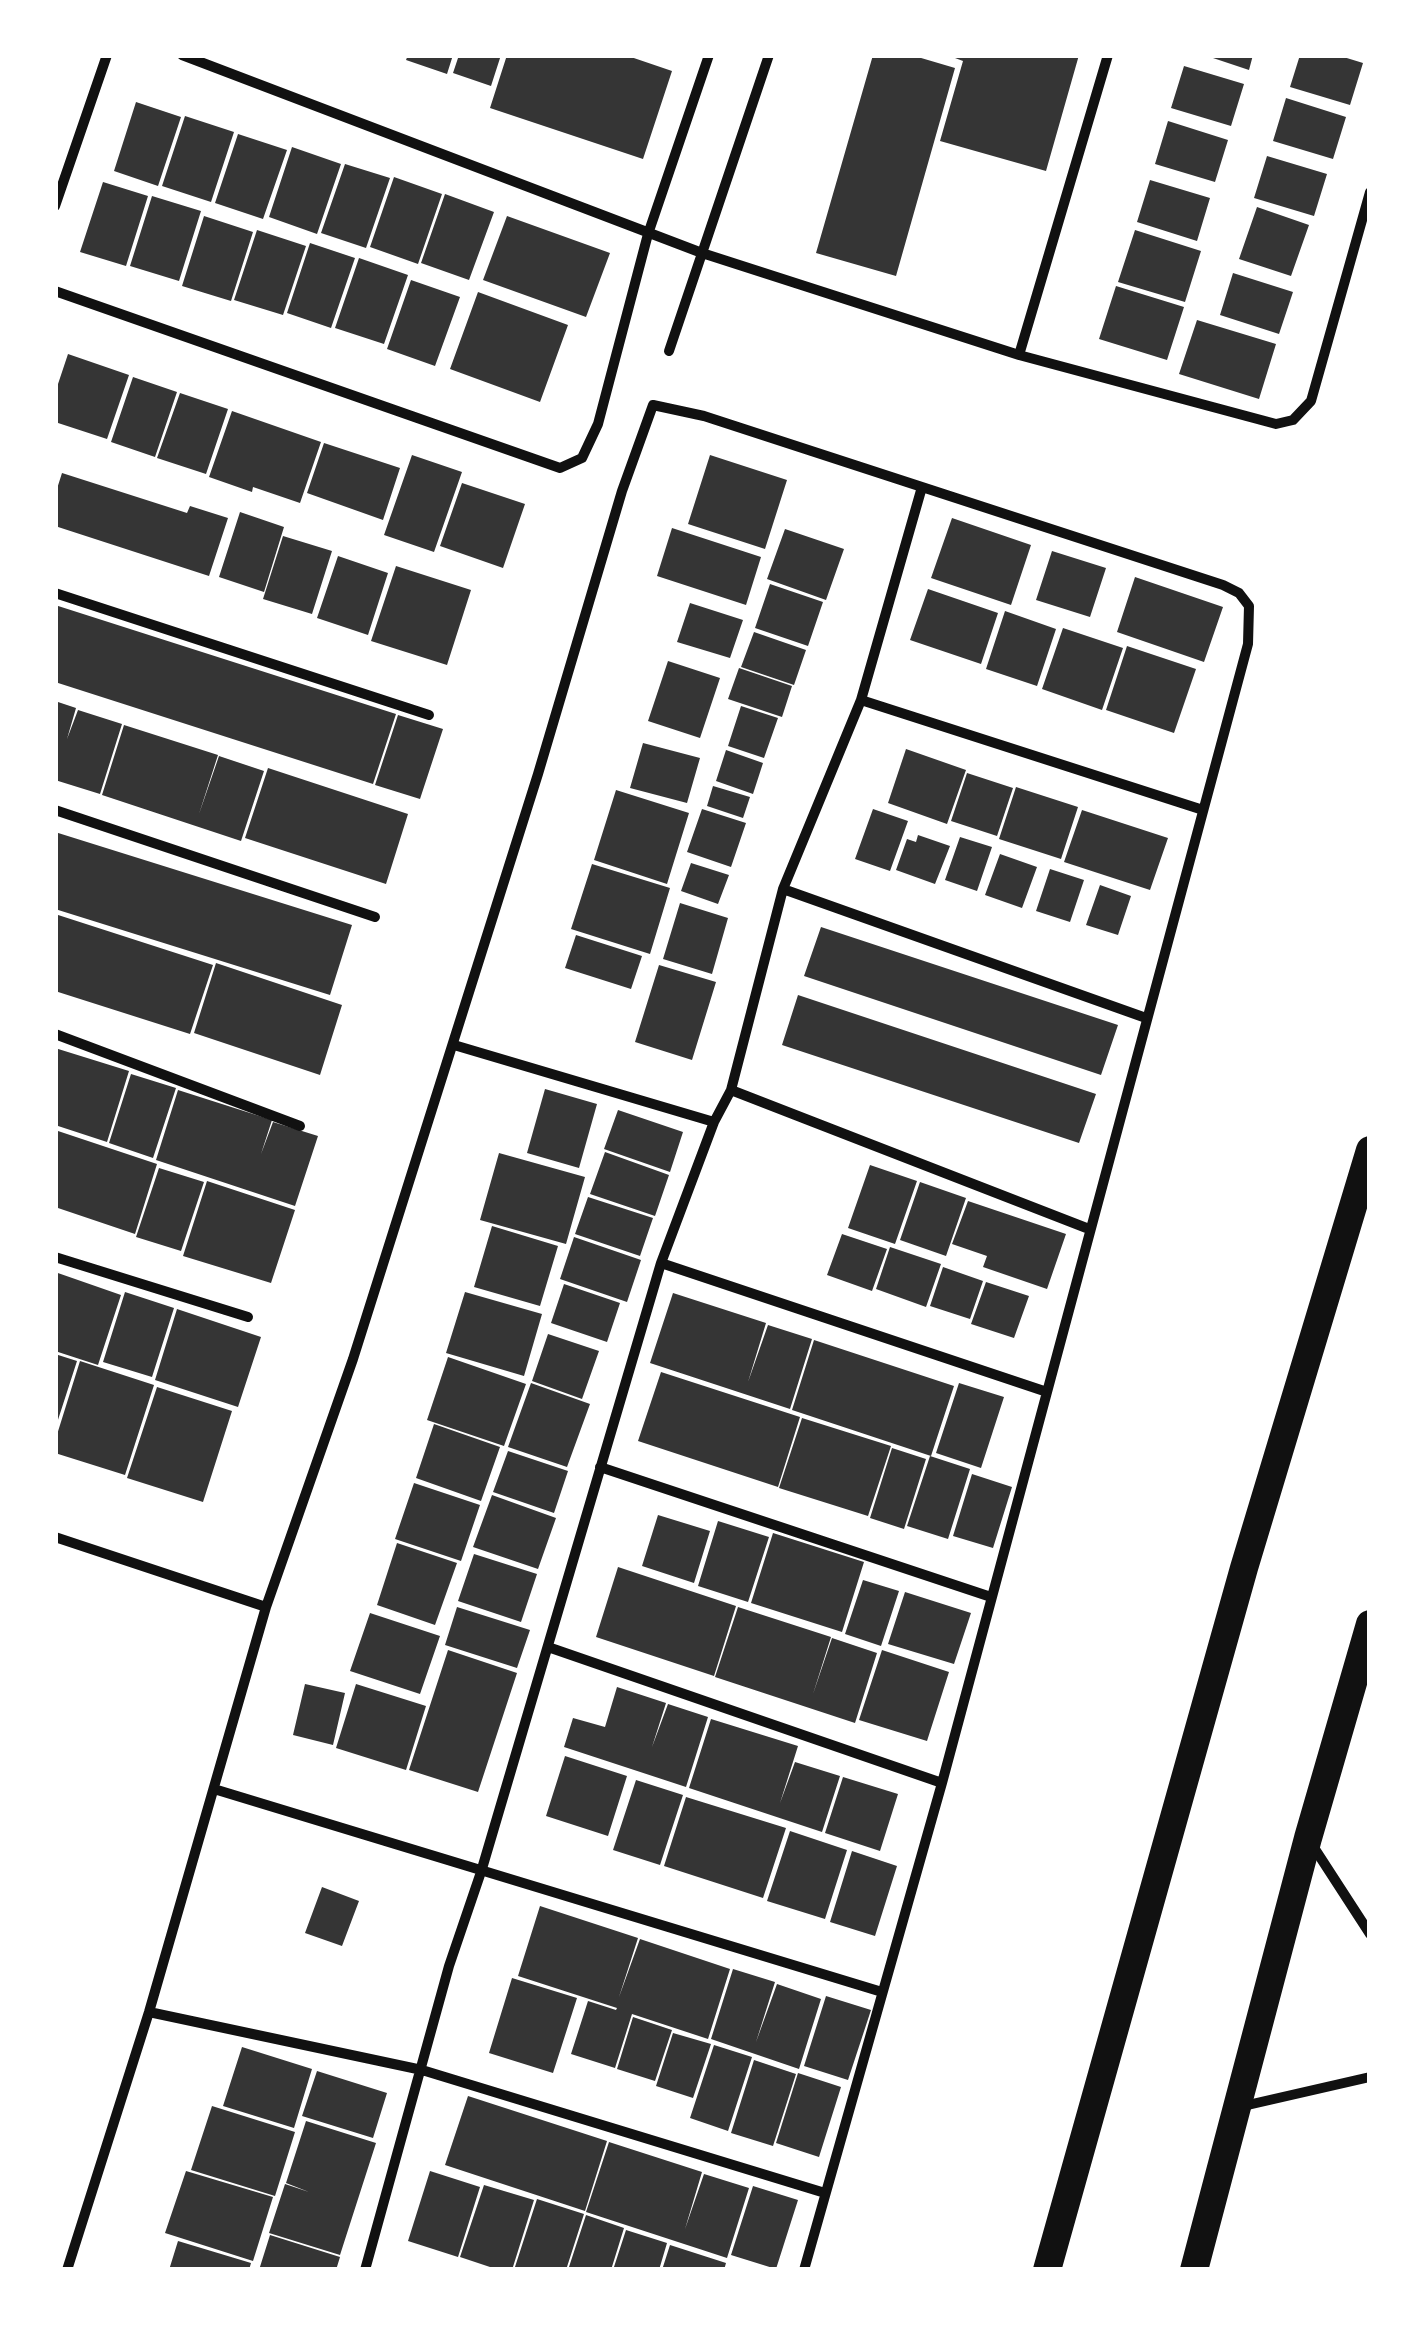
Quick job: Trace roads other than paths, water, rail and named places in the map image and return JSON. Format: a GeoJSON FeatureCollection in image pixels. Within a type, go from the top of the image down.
{"type":"FeatureCollection","features":[{"type":"Feature","properties":{"kind":"highway"},"geometry":{"type":"LineString","coordinates":[[1047,2270],[1244,1568],[1370,1150]]}},
{"type":"Feature","properties":{"kind":"highway"},"geometry":{"type":"LineString","coordinates":[[1194,2270],[1308,1838],[1370,1624]]}},
{"type":"Feature","properties":{"kind":"street"},"geometry":{"type":"LineString","coordinates":[[55,206],[106,55]]}},
{"type":"Feature","properties":{"kind":"street"},"geometry":{"type":"LineString","coordinates":[[182,55],[702,253],[1019,355],[1276,424],[1293,420],[1310,402],[1370,192]]}},
{"type":"Feature","properties":{"kind":"street"},"geometry":{"type":"LineString","coordinates":[[55,291],[560,468],[582,458],[598,424],[648,234],[710,55]]}},
{"type":"Feature","properties":{"kind":"street"},"geometry":{"type":"LineString","coordinates":[[669,351],[769,55]]}},
{"type":"Feature","properties":{"kind":"street"},"geometry":{"type":"LineString","coordinates":[[1019,355],[1108,55]]}},
{"type":"Feature","properties":{"kind":"street"},"geometry":{"type":"LineString","coordinates":[[67,2270],[148,2012],[266,1607],[353,1359],[454,1045],[622,491],[652,405],[704,416],[1222,585],[1239,593],[1249,606],[1248,644],[942,1784],[804,2270]]}},
{"type":"Feature","properties":{"kind":"street"},"geometry":{"type":"LineString","coordinates":[[382,2270],[366,2268],[449,1966],[661,1263],[714,1122],[732,1090],[782,889],[861,700],[922,487]]}},
{"type":"Feature","properties":{"kind":"street"},"geometry":{"type":"LineString","coordinates":[[55,592],[429,716]]}},
{"type":"Feature","properties":{"kind":"street"},"geometry":{"type":"LineString","coordinates":[[861,700],[1203,810]]}},
{"type":"Feature","properties":{"kind":"street"},"geometry":{"type":"LineString","coordinates":[[55,810],[375,918]]}},
{"type":"Feature","properties":{"kind":"street"},"geometry":{"type":"LineString","coordinates":[[782,889],[1146,1018]]}},
{"type":"Feature","properties":{"kind":"street"},"geometry":{"type":"LineString","coordinates":[[55,1034],[300,1126]]}},
{"type":"Feature","properties":{"kind":"street"},"geometry":{"type":"LineString","coordinates":[[454,1045],[714,1122]]}},
{"type":"Feature","properties":{"kind":"street"},"geometry":{"type":"LineString","coordinates":[[732,1090],[1089,1229]]}},
{"type":"Feature","properties":{"kind":"street"},"geometry":{"type":"LineString","coordinates":[[55,1257],[248,1316]]}},
{"type":"Feature","properties":{"kind":"street"},"geometry":{"type":"LineString","coordinates":[[661,1263],[1046,1392]]}},
{"type":"Feature","properties":{"kind":"street"},"geometry":{"type":"LineString","coordinates":[[600,1467],[991,1597]]}},
{"type":"Feature","properties":{"kind":"street"},"geometry":{"type":"LineString","coordinates":[[55,1537],[266,1607]]}},
{"type":"Feature","properties":{"kind":"street"},"geometry":{"type":"LineString","coordinates":[[548,1647],[942,1784]]}},
{"type":"Feature","properties":{"kind":"street"},"geometry":{"type":"LineString","coordinates":[[214,1789],[882,1992]]}},
{"type":"Feature","properties":{"kind":"street"},"geometry":{"type":"LineString","coordinates":[[1308,1838],[1370,1934]]}},
{"type":"Feature","properties":{"kind":"street"},"geometry":{"type":"LineString","coordinates":[[148,2012],[422,2070],[825,2194]]}},
{"type":"Feature","properties":{"kind":"street"},"geometry":{"type":"LineString","coordinates":[[1239,2107],[1370,2077]]}}]}
